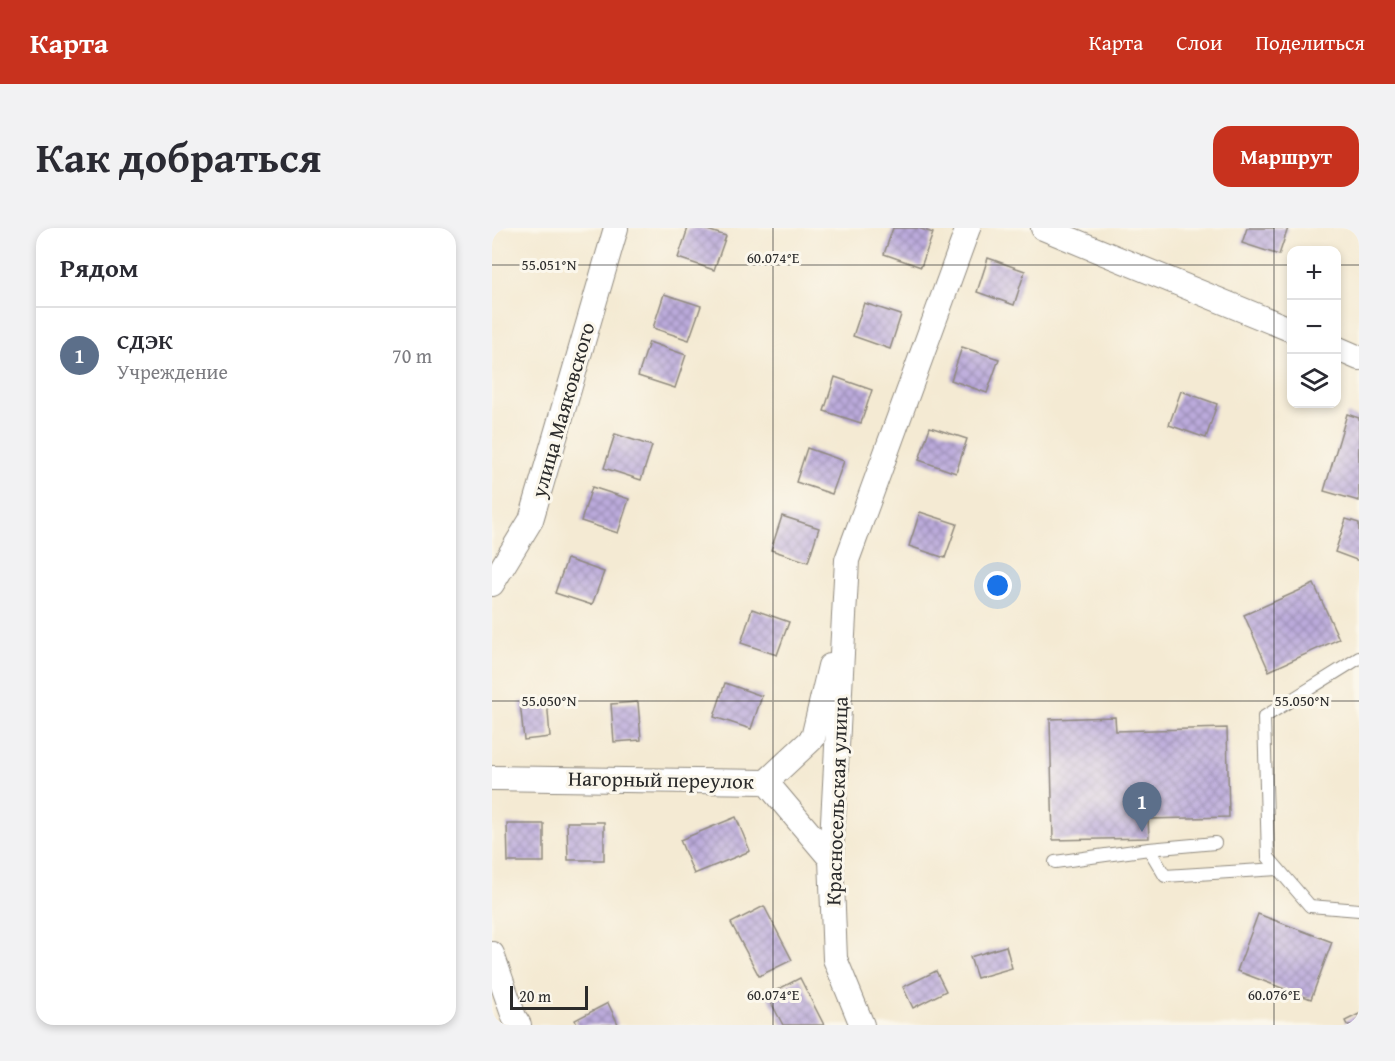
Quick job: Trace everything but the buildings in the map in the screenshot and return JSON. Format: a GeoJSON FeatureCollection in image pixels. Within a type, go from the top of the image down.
{"type":"FeatureCollection","features":[{"type":"Feature","properties":{"kind":"street","name":"улица Маяковского"},"geometry":{"type":"LineString","coordinates":[[492,584],[531,520],[616,228]]}},
{"type":"Feature","properties":{"kind":"street","name":"Красносельская улица"},"geometry":{"type":"LineString","coordinates":[[862,1025],[835,959],[831,859],[847,560],[968,228]]}},
{"type":"Feature","properties":{"kind":"street"},"geometry":{"type":"LineString","coordinates":[[1043,228],[1287,328]]}},
{"type":"Feature","properties":{"kind":"street"},"geometry":{"type":"LineString","coordinates":[[1341,350],[1359,358]]}},
{"type":"Feature","properties":{"kind":"street","name":"Красносельская улица"},"geometry":{"type":"LineString","coordinates":[[766,782],[813,738],[844,608]]}},
{"type":"Feature","properties":{"kind":"street","name":"Нагорный переулок"},"geometry":{"type":"LineString","coordinates":[[492,778],[766,782],[831,859]]}},
{"type":"Feature","properties":{"kind":"street"},"geometry":{"type":"LineString","coordinates":[[492,954],[514,1017],[519,1025]]}},
{"type":"Feature","properties":{"kind":"lane"},"geometry":{"type":"LineString","coordinates":[[1359,658],[1264,717],[1268,857],[1310,906],[1359,910]]}},
{"type":"Feature","properties":{"kind":"lane"},"geometry":{"type":"LineString","coordinates":[[1055,862],[1149,849],[1215,843]]}},
{"type":"Feature","properties":{"kind":"lane"},"geometry":{"type":"LineString","coordinates":[[1149,849],[1165,876],[1278,869]]}},
{"type":"Feature","properties":{"kind":"place","name":"СДЭК"},"geometry":{"type":"Point","coordinates":[1142,832]}}]}
